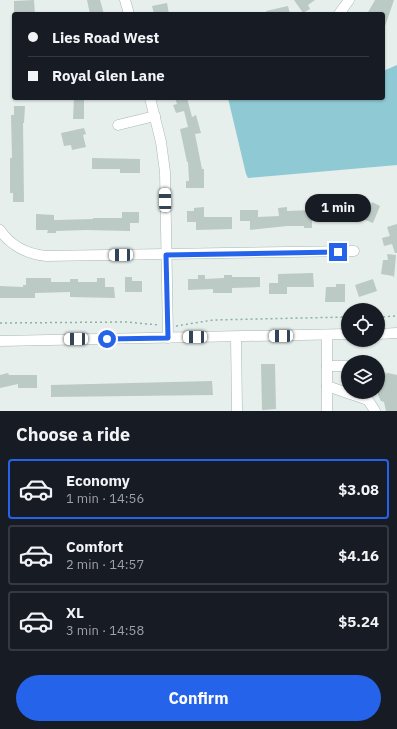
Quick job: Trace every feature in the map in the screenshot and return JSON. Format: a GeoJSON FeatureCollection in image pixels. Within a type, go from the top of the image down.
{"type":"FeatureCollection","features":[{"type":"Feature","properties":{"kind":"street"},"geometry":{"type":"LineString","coordinates":[[125,0],[128,12]]}},
{"type":"Feature","properties":{"kind":"street"},"geometry":{"type":"LineString","coordinates":[[340,12],[349,0]]}},
{"type":"Feature","properties":{"kind":"street"},"geometry":{"type":"LineString","coordinates":[[151,100],[155,116],[165,172],[168,338]]}},
{"type":"Feature","properties":{"kind":"street"},"geometry":{"type":"LineString","coordinates":[[118,126],[155,116]]}},
{"type":"Feature","properties":{"kind":"street"},"geometry":{"type":"LineString","coordinates":[[0,230],[7,240],[23,250],[38,255],[166,255],[354,252]]}},
{"type":"Feature","properties":{"kind":"street"},"geometry":{"type":"LineString","coordinates":[[0,341],[341,334]]}},
{"type":"Feature","properties":{"kind":"street"},"geometry":{"type":"LineString","coordinates":[[385,334],[397,334]]}},
{"type":"Feature","properties":{"kind":"street"},"geometry":{"type":"LineString","coordinates":[[327,335],[327,411]]}},
{"type":"Feature","properties":{"kind":"street"},"geometry":{"type":"LineString","coordinates":[[236,337],[236,411]]}},
{"type":"Feature","properties":{"kind":"street"},"geometry":{"type":"LineString","coordinates":[[327,366],[341,366]]}},
{"type":"Feature","properties":{"kind":"street"},"geometry":{"type":"LineString","coordinates":[[327,386],[368,400],[375,411]]}},
{"type":"Feature","properties":{"kind":"path"},"geometry":{"type":"LineString","coordinates":[[385,317],[397,316]]}},
{"type":"Feature","properties":{"kind":"water"},"geometry":{"type":"Polygon","coordinates":[[[397,65],[397,165],[248,178],[228,100],[385,100],[385,70],[397,65]]]}},
{"type":"Feature","properties":{"kind":"building"},"geometry":{"type":"Polygon","coordinates":[[[34,0],[35,12],[14,12],[14,1],[34,0]]]}},
{"type":"Feature","properties":{"kind":"building"},"geometry":{"type":"Polygon","coordinates":[[[87,0],[100,0],[103,12],[90,12],[87,0]]]}},
{"type":"Feature","properties":{"kind":"building"},"geometry":{"type":"Polygon","coordinates":[[[294,0],[315,0],[308,5],[310,9],[302,12],[294,0]]]}},
{"type":"Feature","properties":{"kind":"building"},"geometry":{"type":"Polygon","coordinates":[[[375,0],[394,0],[385,26],[385,12],[368,12],[375,0]]]}},
{"type":"Feature","properties":{"kind":"building"},"geometry":{"type":"Polygon","coordinates":[[[167,3],[169,12],[154,12],[152,6],[167,3]]]}},
{"type":"Feature","properties":{"kind":"building"},"geometry":{"type":"Polygon","coordinates":[[[288,6],[290,12],[266,12],[288,6]]]}},
{"type":"Feature","properties":{"kind":"building"},"geometry":{"type":"Polygon","coordinates":[[[74,100],[84,100],[84,119],[73,119],[74,100]]]}},
{"type":"Feature","properties":{"kind":"building"},"geometry":{"type":"Polygon","coordinates":[[[176,100],[188,100],[192,117],[196,115],[201,133],[195,134],[202,169],[204,169],[204,188],[186,188],[186,181],[189,181],[188,162],[180,129],[188,127],[184,111],[176,113],[173,105],[177,104],[176,100]]]}},
{"type":"Feature","properties":{"kind":"building"},"geometry":{"type":"Polygon","coordinates":[[[14,106],[25,106],[23,123],[24,202],[13,202],[13,193],[10,193],[10,158],[12,158],[11,115],[14,115],[14,106]]]}},
{"type":"Feature","properties":{"kind":"building"},"geometry":{"type":"Polygon","coordinates":[[[84,128],[86,134],[83,135],[86,147],[72,150],[71,145],[64,146],[61,133],[84,128]]]}},
{"type":"Feature","properties":{"kind":"building"},"geometry":{"type":"Polygon","coordinates":[[[92,158],[140,159],[140,173],[120,173],[120,169],[92,169],[92,158]]]}},
{"type":"Feature","properties":{"kind":"building"},"geometry":{"type":"Polygon","coordinates":[[[340,200],[342,219],[335,220],[334,212],[323,214],[322,203],[340,200]]]}},
{"type":"Feature","properties":{"kind":"building"},"geometry":{"type":"Polygon","coordinates":[[[372,202],[380,206],[373,223],[355,216],[360,204],[370,208],[372,202]]]}},
{"type":"Feature","properties":{"kind":"building"},"geometry":{"type":"Polygon","coordinates":[[[204,207],[204,217],[232,217],[232,229],[196,230],[196,222],[187,222],[187,211],[194,211],[194,208],[204,207]]]}},
{"type":"Feature","properties":{"kind":"building"},"geometry":{"type":"Polygon","coordinates":[[[287,207],[287,211],[312,210],[312,228],[304,228],[304,226],[287,226],[250,230],[250,221],[240,221],[240,210],[258,210],[258,217],[279,216],[278,208],[287,207]]]}},
{"type":"Feature","properties":{"kind":"building"},"geometry":{"type":"Polygon","coordinates":[[[122,212],[139,212],[139,223],[130,223],[130,231],[86,230],[56,231],[56,233],[47,233],[48,230],[36,230],[36,214],[54,215],[54,220],[56,220],[122,218],[122,212]]]}},
{"type":"Feature","properties":{"kind":"building"},"geometry":{"type":"Polygon","coordinates":[[[397,224],[397,253],[395,253],[392,244],[384,246],[382,238],[390,236],[387,227],[397,224]]]}},
{"type":"Feature","properties":{"kind":"building"},"geometry":{"type":"Polygon","coordinates":[[[387,254],[396,255],[394,278],[393,276],[381,274],[383,260],[388,260],[387,254]]]}},
{"type":"Feature","properties":{"kind":"building"},"geometry":{"type":"Polygon","coordinates":[[[313,273],[314,287],[287,287],[287,294],[269,294],[269,283],[278,283],[278,274],[313,273]]]}},
{"type":"Feature","properties":{"kind":"building"},"geometry":{"type":"Polygon","coordinates":[[[198,275],[205,275],[205,279],[224,278],[224,275],[232,275],[232,277],[260,277],[260,287],[232,288],[232,293],[213,293],[213,289],[188,290],[188,279],[198,279],[198,275]]]}},
{"type":"Feature","properties":{"kind":"building"},"geometry":{"type":"Polygon","coordinates":[[[125,277],[132,277],[132,281],[142,281],[142,292],[125,292],[125,277]]]}},
{"type":"Feature","properties":{"kind":"building"},"geometry":{"type":"Polygon","coordinates":[[[26,278],[51,278],[51,282],[70,282],[70,279],[78,279],[78,282],[97,282],[97,278],[105,278],[105,287],[114,287],[115,298],[70,297],[70,292],[35,293],[35,298],[0,298],[0,286],[23,287],[23,285],[26,285],[26,278]]]}},
{"type":"Feature","properties":{"kind":"building"},"geometry":{"type":"Polygon","coordinates":[[[373,279],[377,291],[359,297],[355,285],[373,279]]]}},
{"type":"Feature","properties":{"kind":"building"},"geometry":{"type":"Polygon","coordinates":[[[336,284],[345,284],[345,302],[325,302],[326,287],[336,287],[336,284]]]}},
{"type":"Feature","properties":{"kind":"building"},"geometry":{"type":"Polygon","coordinates":[[[261,364],[275,364],[276,409],[262,410],[261,364]]]}},
{"type":"Feature","properties":{"kind":"building"},"geometry":{"type":"Polygon","coordinates":[[[8,373],[9,375],[37,375],[37,388],[18,388],[18,384],[0,388],[0,375],[8,373]]]}},
{"type":"Feature","properties":{"kind":"building"},"geometry":{"type":"Polygon","coordinates":[[[385,374],[397,375],[397,411],[386,411],[384,402],[380,399],[385,399],[385,374]]]}},
{"type":"Feature","properties":{"kind":"building"},"geometry":{"type":"Polygon","coordinates":[[[212,381],[213,395],[51,397],[51,385],[212,381]]]}},
{"type":"Feature","properties":{"kind":"route"},"geometry":{"type":"LineString","coordinates":[[107,339],[168,338],[166,326],[166,255],[338,252]]}}]}
